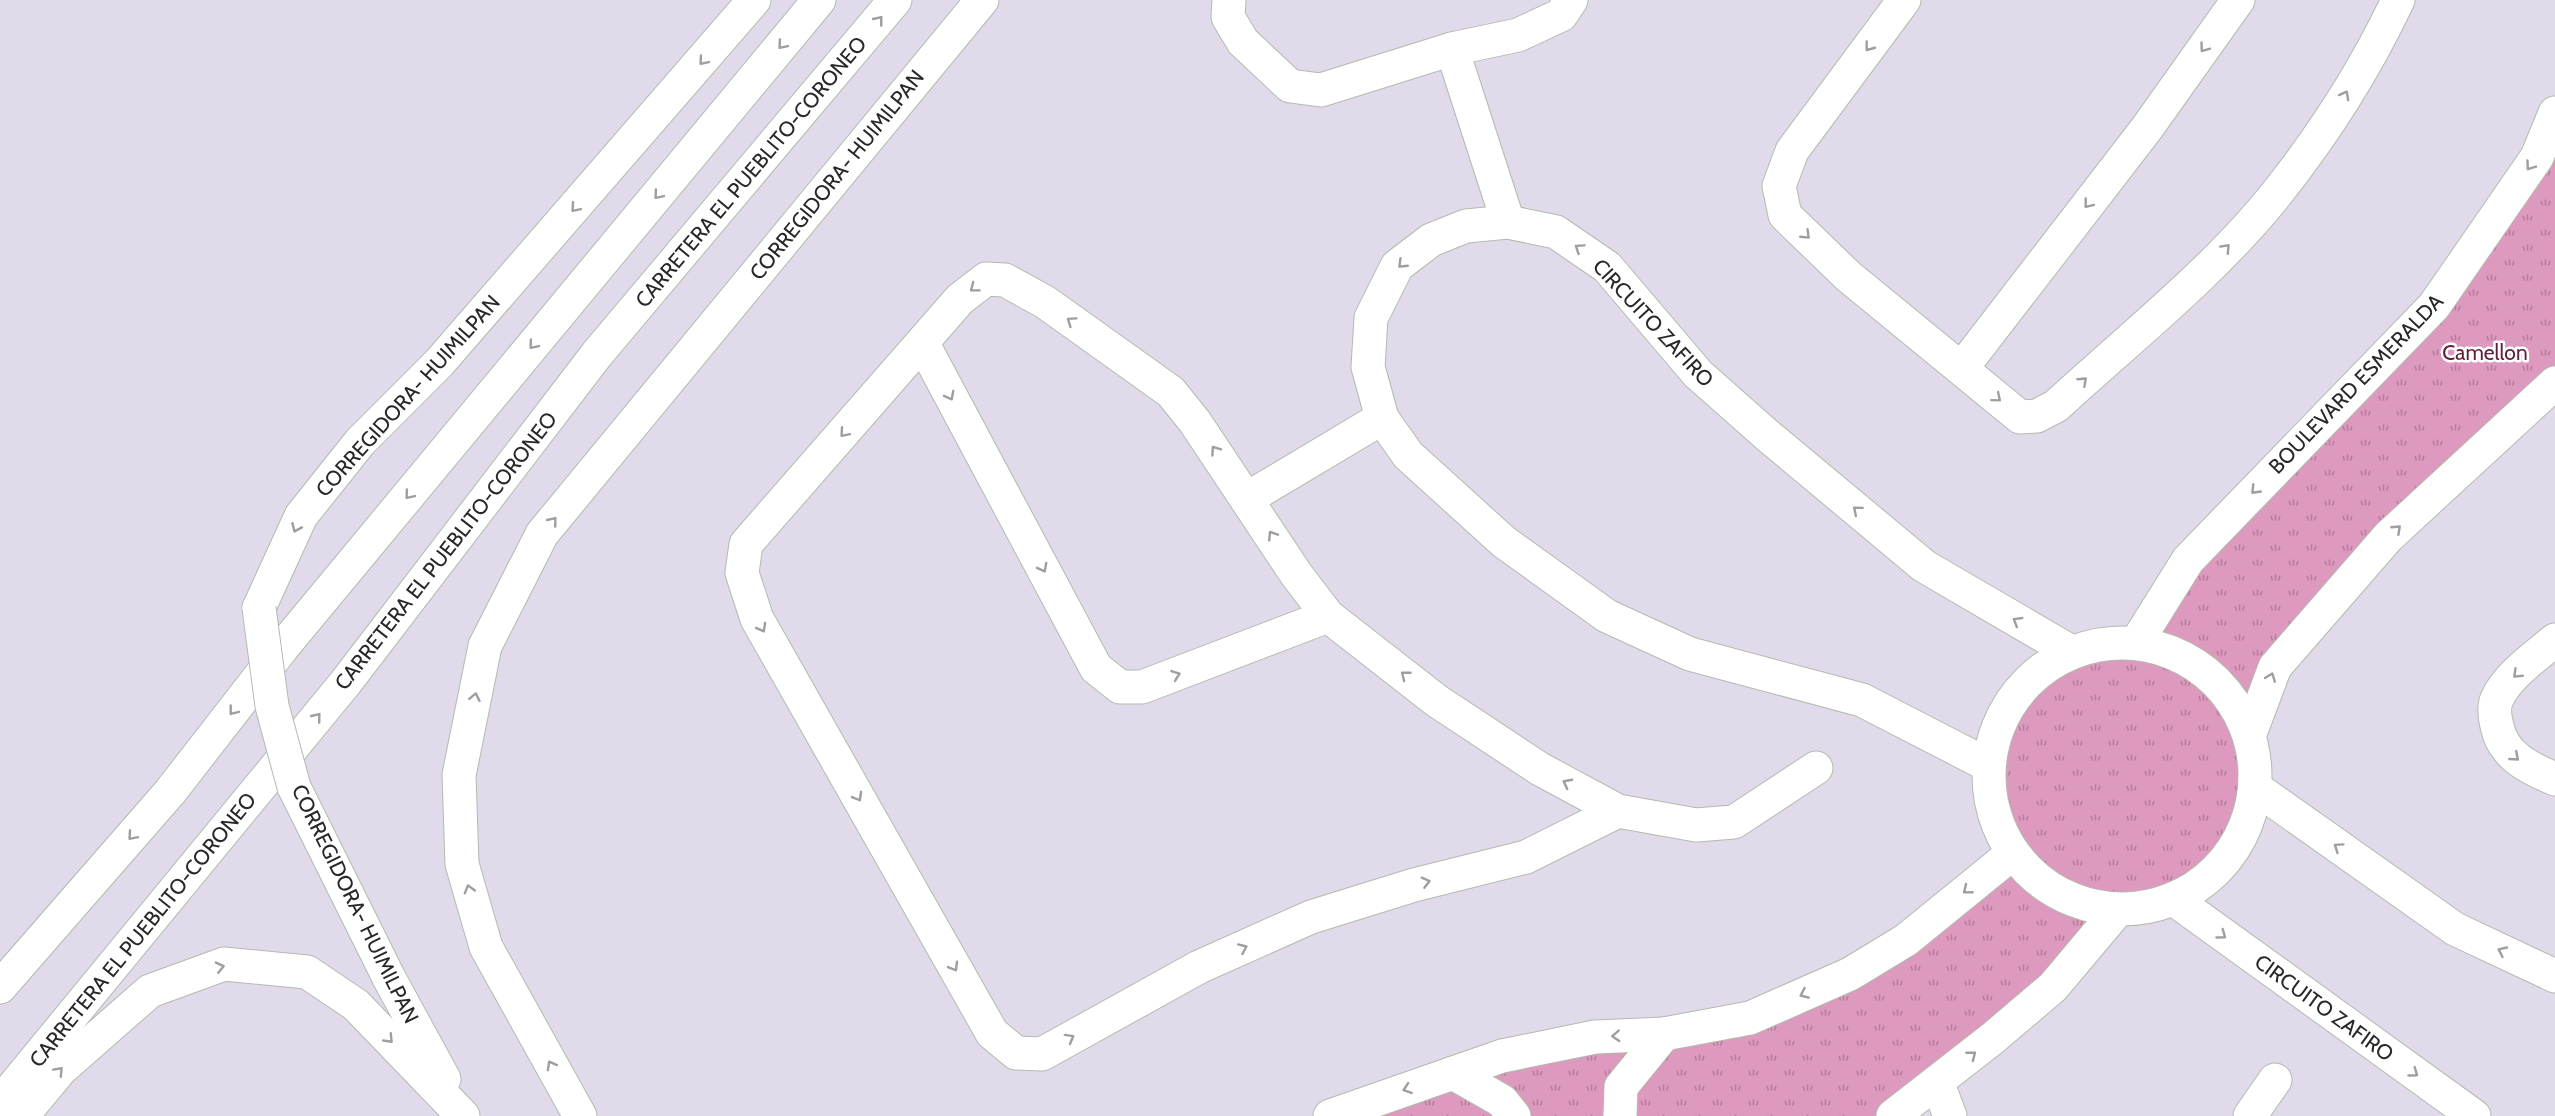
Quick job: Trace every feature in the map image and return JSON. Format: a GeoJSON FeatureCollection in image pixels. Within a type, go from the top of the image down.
{"type":"FeatureCollection","features":[{"type":"Feature","properties":{"kind":"street","name":"CORREGIDORA- HUIMILPAN"},"geometry":{"type":"LineString","coordinates":[[464,1116],[388,978],[294,787],[272,706],[259,608],[301,516],[360,442],[439,363],[754,0]]}},
{"type":"Feature","properties":{"kind":"street"},"geometry":{"type":"LineString","coordinates":[[0,987],[170,792],[282,648],[819,0]]}},
{"type":"Feature","properties":{"kind":"street","name":"CARRETERA EL PUEBLITO-CORONEO"},"geometry":{"type":"LineString","coordinates":[[0,1103],[346,682],[597,354],[895,0]]}},
{"type":"Feature","properties":{"kind":"street","name":"CORREGIDORA- HUIMILPAN"},"geometry":{"type":"LineString","coordinates":[[580,1116],[486,947],[462,864],[459,775],[486,646],[542,534],[981,0]]}},
{"type":"Feature","properties":{"kind":"street"},"geometry":{"type":"LineString","coordinates":[[1229,0],[1228,17],[1243,42],[1290,86],[1321,90],[1452,49],[1488,39],[1518,35],[1561,15],[1571,0]]}},
{"type":"Feature","properties":{"kind":"street"},"geometry":{"type":"LineString","coordinates":[[1904,0],[1792,151],[1779,186],[1785,215],[1848,276],[2020,417],[2037,416],[2056,406],[2215,260],[2276,194],[2337,110],[2398,0]]}},
{"type":"Feature","properties":{"kind":"street"},"geometry":{"type":"LineString","coordinates":[[1962,368],[2147,128],[2238,0]]}},
{"type":"Feature","properties":{"kind":"street"},"geometry":{"type":"LineString","coordinates":[[1452,49],[1508,222]]}},
{"type":"Feature","properties":{"kind":"street","name":"BOULEVARD ESMERALDA"},"geometry":{"type":"LineString","coordinates":[[2138,640],[2188,560],[2434,306],[2537,157],[2555,113]]}},
{"type":"Feature","properties":{"kind":"street","name":"CIRCUITO ZAFIRO"},"geometry":{"type":"LineString","coordinates":[[1988,765],[1862,700],[1690,654],[1607,616],[1504,542],[1408,455],[1382,418],[1368,367],[1371,318],[1397,266],[1431,240],[1466,226],[1508,222],[1556,232],[1607,267],[1698,374],[1767,435],[1924,566],[2068,650]]}},
{"type":"Feature","properties":{"kind":"street"},"geometry":{"type":"LineString","coordinates":[[1618,811],[1526,857],[1414,885],[1311,917],[1199,967],[1042,1054],[1016,1053],[992,1033],[980,1013],[757,619],[742,573],[746,544],[960,299],[986,279],[1005,280],[1045,302],[1171,392],[1248,498],[1296,574],[1329,616],[1437,701],[1540,769],[1618,811],[1696,825],[1734,822],[1816,768]]}},
{"type":"Feature","properties":{"kind":"street"},"geometry":{"type":"LineString","coordinates":[[923,344],[1096,668],[1120,687],[1142,687],[1329,616]]}},
{"type":"Feature","properties":{"kind":"street"},"geometry":{"type":"LineString","coordinates":[[2251,732],[2207,669],[2138,640],[2068,650],[2012,696],[1988,765],[1991,804],[2013,853],[2029,872],[2062,896],[2116,912],[2175,900],[2231,856],[2257,789],[2251,732],[2275,667],[2388,537],[2555,382]]}},
{"type":"Feature","properties":{"kind":"street"},"geometry":{"type":"LineString","coordinates":[[1248,498],[1382,418]]}},
{"type":"Feature","properties":{"kind":"street"},"geometry":{"type":"LineString","coordinates":[[2555,640],[2512,678],[2496,699],[2494,717],[2499,737],[2510,753],[2528,767],[2555,779]]}},
{"type":"Feature","properties":{"kind":"street"},"geometry":{"type":"LineString","coordinates":[[2257,789],[2456,929],[2555,976]]}},
{"type":"Feature","properties":{"kind":"street"},"geometry":{"type":"LineString","coordinates":[[1330,1116],[1503,1056],[1595,1037],[1664,1034],[1750,1018],[1850,974],[1906,940],[2013,853]]}},
{"type":"Feature","properties":{"kind":"street","name":"CIRCUITO ZAFIRO"},"geometry":{"type":"LineString","coordinates":[[2175,900],[2474,1116]]}},
{"type":"Feature","properties":{"kind":"street"},"geometry":{"type":"LineString","coordinates":[[1893,1116],[2053,987],[2116,912]]}},
{"type":"Feature","properties":{"kind":"street"},"geometry":{"type":"LineString","coordinates":[[22,1116],[60,1069],[150,991],[224,964],[307,972],[356,1005],[464,1116]]}},
{"type":"Feature","properties":{"kind":"street"},"geometry":{"type":"LineString","coordinates":[[1620,1116],[1621,1087],[1664,1034]]}},
{"type":"Feature","properties":{"kind":"street"},"geometry":{"type":"LineString","coordinates":[[1453,1073],[1502,1101],[1514,1116]]}},
{"type":"Feature","properties":{"kind":"street"},"geometry":{"type":"LineString","coordinates":[[2250,1116],[2275,1080]]}},
{"type":"Feature","properties":{"kind":"street"},"geometry":{"type":"LineString","coordinates":[[1937,1082],[1950,1116]]}},
{"type":"Feature","properties":{"kind":"green space","name":"Camellon"},"geometry":{"type":"Polygon","coordinates":[[[2555,113],[2555,383],[2275,667],[2251,731],[2257,789],[2231,856],[2175,900],[2116,912],[1893,1116],[1330,1116],[1503,1056],[1664,1034],[1850,974],[2007,857],[1991,804],[1988,765],[2012,696],[2068,650],[2138,640],[2197,665],[2145,637],[2188,560],[2434,306],[2555,113]]]}}]}
